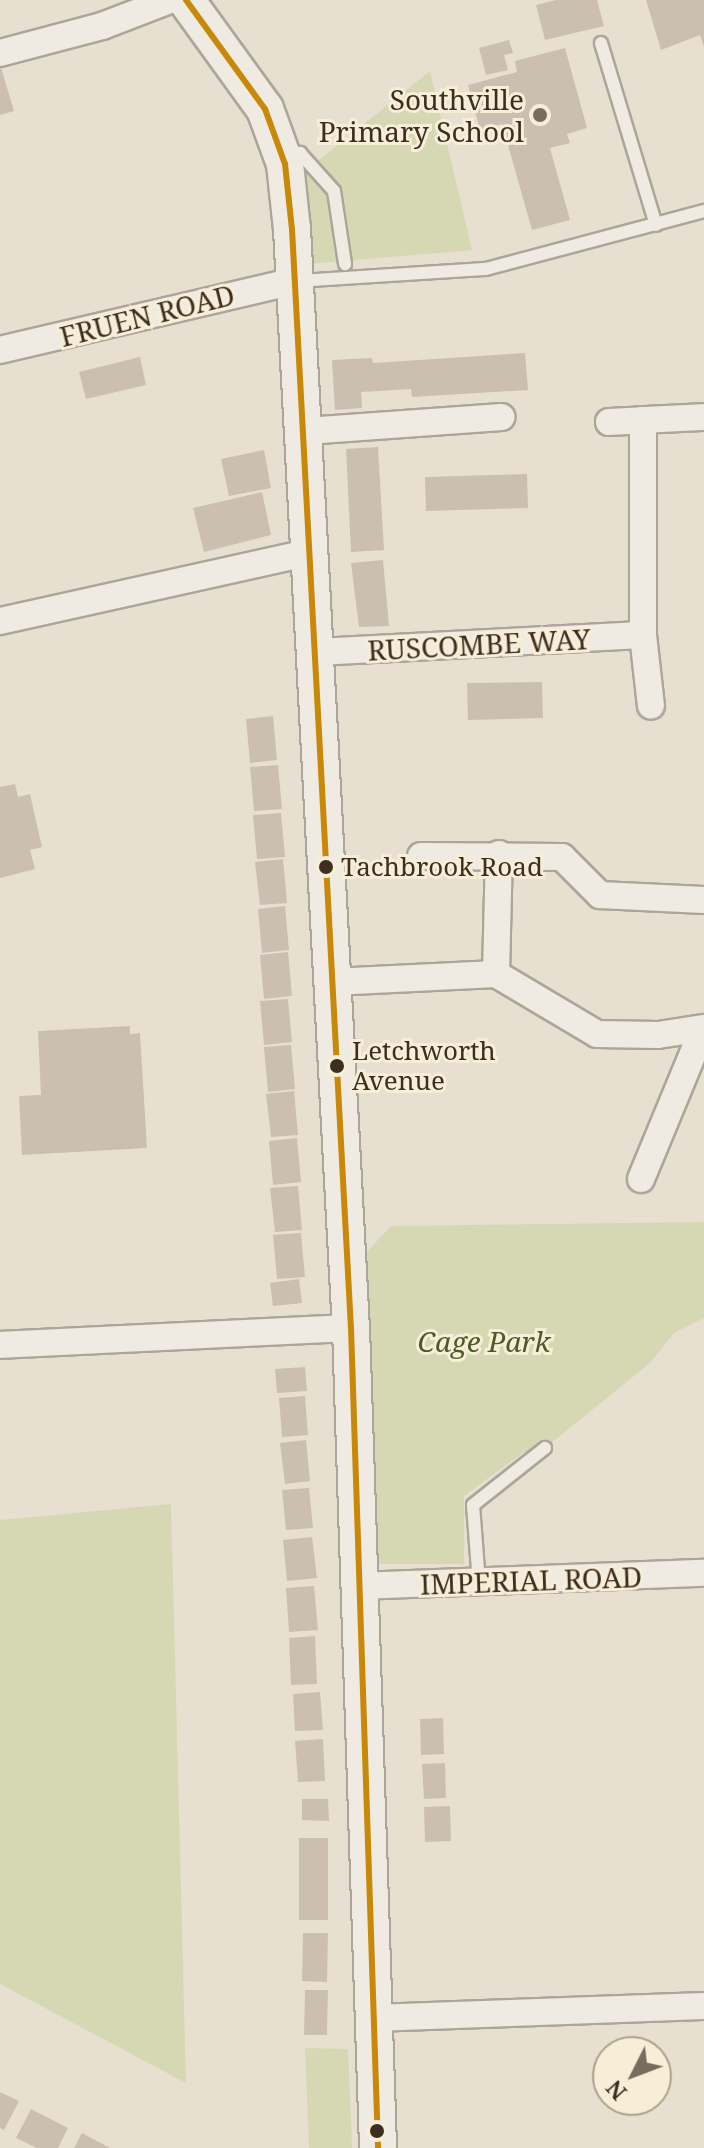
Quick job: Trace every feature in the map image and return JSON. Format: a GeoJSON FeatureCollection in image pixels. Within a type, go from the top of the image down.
{"type":"FeatureCollection","features":[{"type":"Feature","properties":{"kind":"main road"},"geometry":{"type":"LineString","coordinates":[[186,0],[265,109],[285,164],[306,431],[351,1328],[378,2148]]}},
{"type":"Feature","properties":{"kind":"street"},"geometry":{"type":"LineString","coordinates":[[0,53],[102,26],[170,0]]}},
{"type":"Feature","properties":{"kind":"street","name":"FRUEN ROAD"},"geometry":{"type":"LineString","coordinates":[[0,350],[294,281]]}},
{"type":"Feature","properties":{"kind":"street"},"geometry":{"type":"LineString","coordinates":[[306,431],[501,417]]}},
{"type":"Feature","properties":{"kind":"street"},"geometry":{"type":"LineString","coordinates":[[609,422],[704,417]]}},
{"type":"Feature","properties":{"kind":"street"},"geometry":{"type":"LineString","coordinates":[[643,420],[643,635],[651,706]]}},
{"type":"Feature","properties":{"kind":"street"},"geometry":{"type":"LineString","coordinates":[[0,621],[311,552]]}},
{"type":"Feature","properties":{"kind":"street","name":"RUSCOMBE WAY"},"geometry":{"type":"LineString","coordinates":[[316,652],[643,635]]}},
{"type":"Feature","properties":{"kind":"street"},"geometry":{"type":"LineString","coordinates":[[496,974],[499,854]]}},
{"type":"Feature","properties":{"kind":"street"},"geometry":{"type":"LineString","coordinates":[[421,856],[499,854],[562,857],[600,895],[704,900]]}},
{"type":"Feature","properties":{"kind":"street"},"geometry":{"type":"LineString","coordinates":[[332,982],[496,974],[597,1034],[703,1029],[641,1179]]}},
{"type":"Feature","properties":{"kind":"street"},"geometry":{"type":"LineString","coordinates":[[0,1345],[351,1328]]}},
{"type":"Feature","properties":{"kind":"street","name":"IMPERIAL ROAD"},"geometry":{"type":"LineString","coordinates":[[358,1586],[704,1573]]}},
{"type":"Feature","properties":{"kind":"street"},"geometry":{"type":"LineString","coordinates":[[373,2018],[704,2006]]}},
{"type":"Feature","properties":{"kind":"lane"},"geometry":{"type":"LineString","coordinates":[[601,43],[656,225]]}},
{"type":"Feature","properties":{"kind":"lane"},"geometry":{"type":"LineString","coordinates":[[285,164],[300,153],[334,191],[345,264]]}},
{"type":"Feature","properties":{"kind":"lane"},"geometry":{"type":"LineString","coordinates":[[294,281],[486,269],[704,211]]}},
{"type":"Feature","properties":{"kind":"lane"},"geometry":{"type":"LineString","coordinates":[[479,1583],[473,1505],[545,1448]]}},
{"type":"Feature","properties":{"kind":"green space"},"geometry":{"type":"Polygon","coordinates":[[[430,71],[472,250],[307,264],[299,176],[430,71]]]}},
{"type":"Feature","properties":{"kind":"green space","name":"Cage Park"},"geometry":{"type":"Polygon","coordinates":[[[704,1222],[704,1318],[674,1333],[650,1363],[545,1448],[524,1452],[464,1496],[464,1564],[377,1564],[363,1256],[391,1226],[704,1222]]]}},
{"type":"Feature","properties":{"kind":"green space"},"geometry":{"type":"Polygon","coordinates":[[[171,1504],[186,2083],[0,1984],[0,1520],[171,1504]]]}},
{"type":"Feature","properties":{"kind":"green space"},"geometry":{"type":"Polygon","coordinates":[[[305,2048],[348,2049],[352,2148],[309,2148],[305,2048]]]}},
{"type":"Feature","properties":{"kind":"building"},"geometry":{"type":"Polygon","coordinates":[[[556,0],[597,0],[604,26],[545,40],[536,5],[556,0]]]}},
{"type":"Feature","properties":{"kind":"building"},"geometry":{"type":"Polygon","coordinates":[[[646,0],[704,0],[704,47],[700,35],[661,50],[646,0]]]}},
{"type":"Feature","properties":{"kind":"building"},"geometry":{"type":"Polygon","coordinates":[[[509,40],[513,53],[504,55],[508,70],[486,75],[479,48],[509,40]]]}},
{"type":"Feature","properties":{"kind":"building"},"geometry":{"type":"Polygon","coordinates":[[[565,48],[587,128],[567,134],[570,143],[550,148],[570,220],[532,230],[502,124],[480,130],[468,85],[517,72],[515,61],[565,48]]]}},
{"type":"Feature","properties":{"kind":"building"},"geometry":{"type":"Polygon","coordinates":[[[0,64],[14,111],[0,115],[0,64]]]}},
{"type":"Feature","properties":{"kind":"building"},"geometry":{"type":"Polygon","coordinates":[[[525,353],[528,390],[412,397],[411,389],[361,392],[362,408],[335,410],[332,360],[372,358],[373,363],[525,353]]]}},
{"type":"Feature","properties":{"kind":"building"},"geometry":{"type":"Polygon","coordinates":[[[140,357],[146,385],[86,399],[79,372],[140,357]]]}},
{"type":"Feature","properties":{"kind":"building"},"geometry":{"type":"Polygon","coordinates":[[[378,447],[384,550],[351,552],[346,449],[378,447]]]}},
{"type":"Feature","properties":{"kind":"building"},"geometry":{"type":"Polygon","coordinates":[[[264,450],[271,488],[229,496],[221,459],[264,450]]]}},
{"type":"Feature","properties":{"kind":"building"},"geometry":{"type":"Polygon","coordinates":[[[527,474],[528,508],[426,511],[425,477],[527,474]]]}},
{"type":"Feature","properties":{"kind":"building"},"geometry":{"type":"Polygon","coordinates":[[[262,492],[271,535],[204,552],[193,508],[262,492]]]}},
{"type":"Feature","properties":{"kind":"building"},"geometry":{"type":"Polygon","coordinates":[[[383,560],[389,626],[359,627],[351,563],[383,560]]]}},
{"type":"Feature","properties":{"kind":"building"},"geometry":{"type":"Polygon","coordinates":[[[542,682],[543,718],[468,720],[467,683],[542,682]]]}},
{"type":"Feature","properties":{"kind":"building"},"geometry":{"type":"Polygon","coordinates":[[[273,716],[277,760],[250,763],[246,719],[273,716]]]}},
{"type":"Feature","properties":{"kind":"building"},"geometry":{"type":"Polygon","coordinates":[[[278,765],[282,809],[254,811],[250,767],[278,765]]]}},
{"type":"Feature","properties":{"kind":"building"},"geometry":{"type":"Polygon","coordinates":[[[15,784],[18,797],[30,794],[42,847],[30,850],[35,869],[0,878],[0,787],[15,784]]]}},
{"type":"Feature","properties":{"kind":"building"},"geometry":{"type":"Polygon","coordinates":[[[281,813],[285,857],[257,859],[253,815],[281,813]]]}},
{"type":"Feature","properties":{"kind":"building"},"geometry":{"type":"Polygon","coordinates":[[[283,859],[287,903],[260,905],[255,862],[283,859]]]}},
{"type":"Feature","properties":{"kind":"building"},"geometry":{"type":"Polygon","coordinates":[[[285,906],[289,950],[262,953],[258,909],[285,906]]]}},
{"type":"Feature","properties":{"kind":"building"},"geometry":{"type":"Polygon","coordinates":[[[288,952],[292,996],[264,999],[260,955],[288,952]]]}},
{"type":"Feature","properties":{"kind":"building"},"geometry":{"type":"Polygon","coordinates":[[[288,999],[292,1042],[264,1045],[260,1001],[288,999]]]}},
{"type":"Feature","properties":{"kind":"building"},"geometry":{"type":"Polygon","coordinates":[[[130,1026],[130,1034],[140,1033],[147,1148],[22,1155],[19,1096],[41,1095],[38,1031],[130,1026]]]}},
{"type":"Feature","properties":{"kind":"building"},"geometry":{"type":"Polygon","coordinates":[[[291,1045],[295,1089],[268,1092],[264,1047],[291,1045]]]}},
{"type":"Feature","properties":{"kind":"building"},"geometry":{"type":"Polygon","coordinates":[[[294,1091],[298,1135],[271,1137],[266,1094],[294,1091]]]}},
{"type":"Feature","properties":{"kind":"building"},"geometry":{"type":"Polygon","coordinates":[[[297,1138],[301,1182],[273,1185],[269,1141],[297,1138]]]}},
{"type":"Feature","properties":{"kind":"building"},"geometry":{"type":"Polygon","coordinates":[[[298,1186],[302,1230],[275,1232],[270,1188],[298,1186]]]}},
{"type":"Feature","properties":{"kind":"building"},"geometry":{"type":"Polygon","coordinates":[[[301,1233],[305,1277],[277,1279],[273,1235],[301,1233]]]}},
{"type":"Feature","properties":{"kind":"building"},"geometry":{"type":"Polygon","coordinates":[[[299,1279],[302,1303],[273,1306],[270,1283],[299,1279]]]}},
{"type":"Feature","properties":{"kind":"building"},"geometry":{"type":"Polygon","coordinates":[[[305,1367],[307,1391],[277,1393],[275,1369],[305,1367]]]}},
{"type":"Feature","properties":{"kind":"building"},"geometry":{"type":"Polygon","coordinates":[[[305,1396],[308,1435],[282,1437],[279,1398],[305,1396]]]}},
{"type":"Feature","properties":{"kind":"building"},"geometry":{"type":"Polygon","coordinates":[[[306,1440],[310,1481],[285,1484],[280,1443],[306,1440]]]}},
{"type":"Feature","properties":{"kind":"building"},"geometry":{"type":"Polygon","coordinates":[[[309,1488],[313,1528],[286,1530],[282,1490],[309,1488]]]}},
{"type":"Feature","properties":{"kind":"building"},"geometry":{"type":"Polygon","coordinates":[[[312,1537],[317,1578],[287,1581],[283,1540],[312,1537]]]}},
{"type":"Feature","properties":{"kind":"building"},"geometry":{"type":"Polygon","coordinates":[[[314,1586],[318,1630],[289,1632],[286,1588],[314,1586]]]}},
{"type":"Feature","properties":{"kind":"building"},"geometry":{"type":"Polygon","coordinates":[[[315,1636],[317,1684],[291,1685],[289,1638],[315,1636]]]}},
{"type":"Feature","properties":{"kind":"building"},"geometry":{"type":"Polygon","coordinates":[[[320,1692],[323,1730],[295,1731],[293,1694],[320,1692]]]}},
{"type":"Feature","properties":{"kind":"building"},"geometry":{"type":"Polygon","coordinates":[[[443,1718],[444,1754],[421,1755],[420,1719],[443,1718]]]}},
{"type":"Feature","properties":{"kind":"building"},"geometry":{"type":"Polygon","coordinates":[[[323,1739],[325,1781],[298,1782],[295,1741],[323,1739]]]}},
{"type":"Feature","properties":{"kind":"building"},"geometry":{"type":"Polygon","coordinates":[[[445,1763],[446,1798],[424,1799],[422,1764],[445,1763]]]}},
{"type":"Feature","properties":{"kind":"building"},"geometry":{"type":"Polygon","coordinates":[[[302,1799],[328,1799],[329,1821],[302,1820],[302,1799]]]}},
{"type":"Feature","properties":{"kind":"building"},"geometry":{"type":"Polygon","coordinates":[[[450,1806],[451,1841],[425,1842],[424,1807],[450,1806]]]}},
{"type":"Feature","properties":{"kind":"building"},"geometry":{"type":"Polygon","coordinates":[[[299,1838],[328,1838],[328,1920],[299,1920],[299,1838]]]}},
{"type":"Feature","properties":{"kind":"building"},"geometry":{"type":"Polygon","coordinates":[[[303,1933],[328,1933],[327,1982],[302,1981],[303,1933]]]}},
{"type":"Feature","properties":{"kind":"building"},"geometry":{"type":"Polygon","coordinates":[[[305,1990],[328,1990],[327,2035],[304,2035],[305,1990]]]}},
{"type":"Feature","properties":{"kind":"building"},"geometry":{"type":"Polygon","coordinates":[[[0,2092],[19,2101],[4,2130],[0,2128],[0,2092]]]}},
{"type":"Feature","properties":{"kind":"building"},"geometry":{"type":"Polygon","coordinates":[[[31,2109],[68,2128],[58,2148],[37,2148],[16,2138],[31,2109]]]}},
{"type":"Feature","properties":{"kind":"building"},"geometry":{"type":"Polygon","coordinates":[[[82,2133],[110,2148],[74,2148],[82,2133]]]}},
{"type":"Feature","properties":{"kind":"transit line"},"geometry":{"type":"LineString","coordinates":[[186,0],[265,109],[285,164],[292,229],[351,1328],[378,2148]]}},
{"type":"Feature","properties":{"kind":"place","name":"Southville Primary School"},"geometry":{"type":"Point","coordinates":[540,115]}},
{"type":"Feature","properties":{"kind":"place","name":"Tachbrook Road"},"geometry":{"type":"Point","coordinates":[326,867]}},
{"type":"Feature","properties":{"kind":"place","name":"Letchworth Avenue"},"geometry":{"type":"Point","coordinates":[337,1066]}}]}
